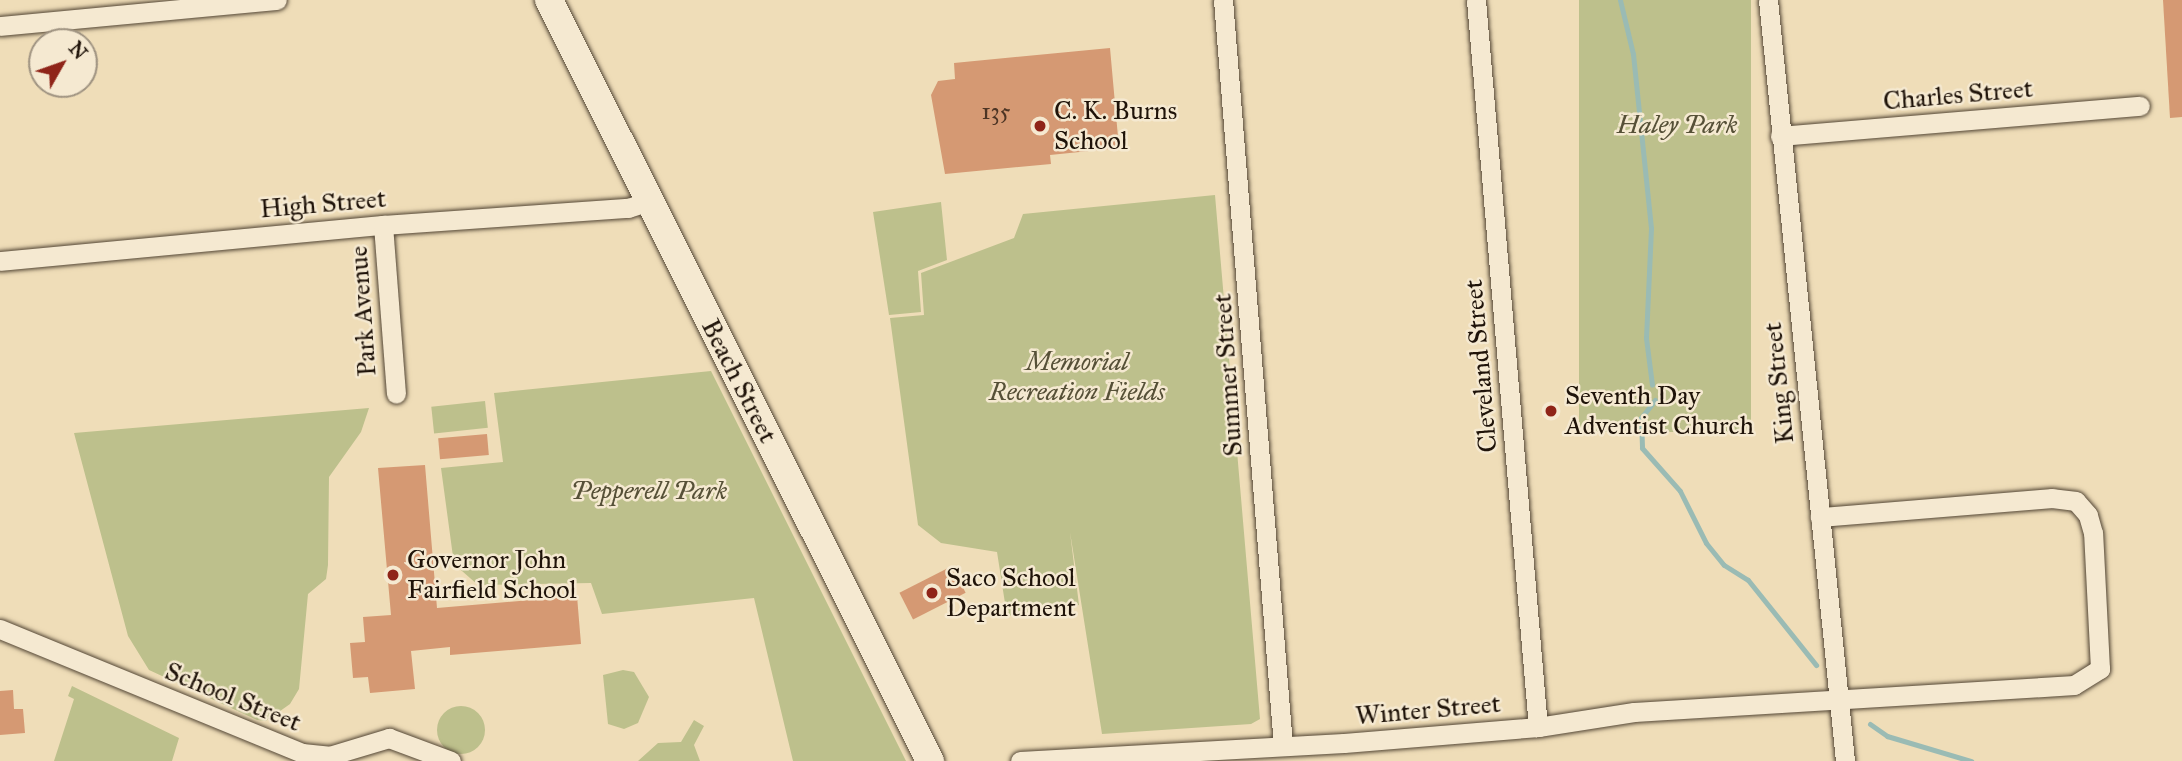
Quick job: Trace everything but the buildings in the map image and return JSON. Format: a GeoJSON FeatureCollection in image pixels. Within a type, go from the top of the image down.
{"type":"FeatureCollection","features":[{"type":"Feature","properties":{"kind":"main road","name":"Beach Street"},"geometry":{"type":"LineString","coordinates":[[549,0],[930,761]]}},
{"type":"Feature","properties":{"kind":"street"},"geometry":{"type":"LineString","coordinates":[[0,26],[277,0]]}},
{"type":"Feature","properties":{"kind":"street","name":"Summer Street"},"geometry":{"type":"LineString","coordinates":[[1223,0],[1283,746]]}},
{"type":"Feature","properties":{"kind":"street","name":"Cleveland Street"},"geometry":{"type":"LineString","coordinates":[[1476,0],[1538,727]]}},
{"type":"Feature","properties":{"kind":"street","name":"King Street"},"geometry":{"type":"LineString","coordinates":[[1768,0],[1845,761]]}},
{"type":"Feature","properties":{"kind":"street","name":"Charles Street"},"geometry":{"type":"LineString","coordinates":[[1780,136],[2140,106]]}},
{"type":"Feature","properties":{"kind":"street","name":"High Street"},"geometry":{"type":"LineString","coordinates":[[0,261],[383,225],[628,208],[649,201]]}},
{"type":"Feature","properties":{"kind":"street","name":"Park Avenue"},"geometry":{"type":"LineString","coordinates":[[383,225],[396,394]]}},
{"type":"Feature","properties":{"kind":"street","name":"Winter Street"},"geometry":{"type":"LineString","coordinates":[[1020,761],[1283,746],[1538,727],[1634,712],[1839,702],[2091,680],[2100,669],[2103,649],[2093,533],[2083,506],[2066,498],[1820,517]]}},
{"type":"Feature","properties":{"kind":"street","name":"School Street"},"geometry":{"type":"LineString","coordinates":[[0,629],[302,753],[339,754],[389,738],[451,761]]}},
{"type":"Feature","properties":{"kind":"green space","name":"Haley Park"},"geometry":{"type":"Polygon","coordinates":[[[1579,0],[1751,0],[1751,432],[1579,432],[1579,0]]]}},
{"type":"Feature","properties":{"kind":"green space","name":"Memorial Recreation Fields"},"geometry":{"type":"Polygon","coordinates":[[[1215,195],[1260,719],[1251,724],[1102,734],[1070,532],[1079,605],[1007,616],[997,552],[941,543],[918,525],[890,318],[924,315],[921,273],[1014,238],[1023,214],[1215,195]]]}},
{"type":"Feature","properties":{"kind":"green space"},"geometry":{"type":"Polygon","coordinates":[[[941,202],[947,260],[918,271],[921,312],[889,315],[873,212],[941,202]]]}},
{"type":"Feature","properties":{"kind":"green space","name":"Pepperell Park"},"geometry":{"type":"Polygon","coordinates":[[[711,371],[906,761],[793,761],[754,598],[602,614],[591,583],[478,585],[454,564],[441,468],[503,462],[494,393],[711,371]]]}},
{"type":"Feature","properties":{"kind":"green space"},"geometry":{"type":"Polygon","coordinates":[[[485,401],[488,428],[434,433],[431,407],[485,401]]]}},
{"type":"Feature","properties":{"kind":"green space"},"geometry":{"type":"Polygon","coordinates":[[[369,408],[361,432],[329,477],[326,579],[308,594],[299,689],[290,704],[266,721],[257,720],[149,670],[128,636],[74,433],[369,408]]]}},
{"type":"Feature","properties":{"kind":"green space"},"geometry":{"type":"Polygon","coordinates":[[[623,670],[634,672],[649,697],[638,723],[624,729],[608,724],[603,675],[623,670]]]}},
{"type":"Feature","properties":{"kind":"green space"},"geometry":{"type":"Polygon","coordinates":[[[72,686],[179,738],[172,761],[54,761],[74,699],[68,696],[72,686]]]}},
{"type":"Feature","properties":{"kind":"green space"},"geometry":{"type":"Polygon","coordinates":[[[461,706],[478,713],[485,730],[478,747],[461,754],[444,747],[437,730],[444,713],[461,706]]]}},
{"type":"Feature","properties":{"kind":"green space"},"geometry":{"type":"Polygon","coordinates":[[[694,720],[704,726],[694,745],[700,761],[638,761],[658,743],[681,742],[694,720]]]}},
{"type":"Feature","properties":{"kind":"waterway"},"geometry":{"type":"LineString","coordinates":[[1620,0],[1633,54],[1651,228],[1646,338],[1652,385]]}},
{"type":"Feature","properties":{"kind":"waterway"},"geometry":{"type":"LineString","coordinates":[[1655,400],[1641,418],[1642,448],[1680,491],[1706,543],[1724,565],[1748,580],[1816,665]]}},
{"type":"Feature","properties":{"kind":"waterway"},"geometry":{"type":"LineString","coordinates":[[1870,724],[1887,736],[1971,761]]}},
{"type":"Feature","properties":{"kind":"place","name":"C. K. Burns School"},"geometry":{"type":"Point","coordinates":[1040,126]}},
{"type":"Feature","properties":{"kind":"place","name":"Seventh Day Adventist Church"},"geometry":{"type":"Point","coordinates":[1551,411]}},
{"type":"Feature","properties":{"kind":"place","name":"Governor John Fairfield School"},"geometry":{"type":"Point","coordinates":[393,575]}},
{"type":"Feature","properties":{"kind":"place","name":"Saco School Department"},"geometry":{"type":"Point","coordinates":[932,593]}}]}
